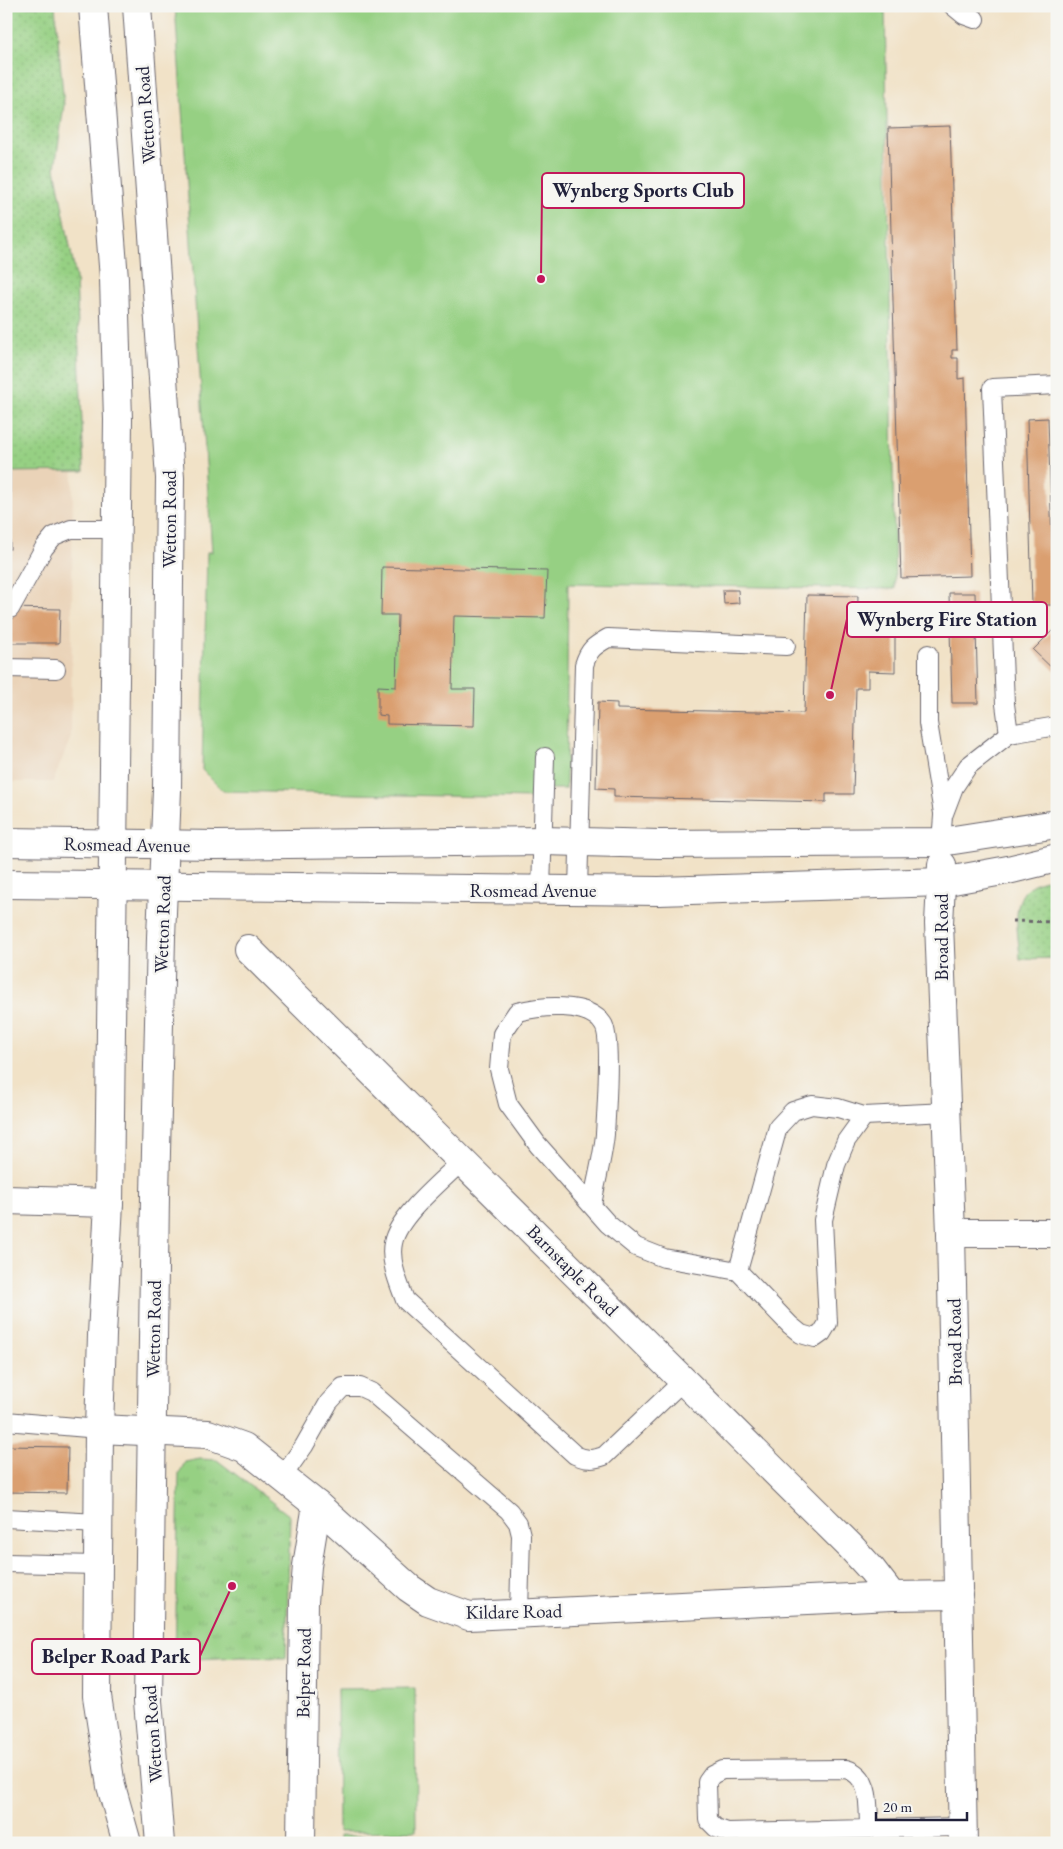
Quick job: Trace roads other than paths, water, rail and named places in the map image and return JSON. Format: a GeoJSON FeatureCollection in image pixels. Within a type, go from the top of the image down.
{"type":"FeatureCollection","features":[{"type":"Feature","properties":{"kind":"main road"},"geometry":{"type":"LineString","coordinates":[[93,6],[114,279],[118,420],[109,1202],[99,1430],[97,1696],[110,1786],[127,1843]]}},
{"type":"Feature","properties":{"kind":"main road","name":"Wetton Road"},"geometry":{"type":"LineString","coordinates":[[137,6],[170,478],[167,790],[155,1196],[148,1701],[160,1843]]}},
{"type":"Feature","properties":{"kind":"main road","name":"Rosmead Avenue"},"geometry":{"type":"LineString","coordinates":[[6,842],[114,844],[578,843],[1057,824]]}},
{"type":"Feature","properties":{"kind":"main road","name":"Broad Road"},"geometry":{"type":"LineString","coordinates":[[942,829],[942,882],[939,923],[951,1233],[962,1835]]}},
{"type":"Feature","properties":{"kind":"main road","name":"Rosmead Avenue"},"geometry":{"type":"LineString","coordinates":[[6,884],[660,891],[942,882],[1008,870],[1057,858]]}},
{"type":"Feature","properties":{"kind":"main road","name":"Barnstaple Road"},"geometry":{"type":"LineString","coordinates":[[248,949],[850,1546],[892,1596]]}},
{"type":"Feature","properties":{"kind":"main road"},"geometry":{"type":"LineString","coordinates":[[6,1200],[109,1202]]}},
{"type":"Feature","properties":{"kind":"main road"},"geometry":{"type":"LineString","coordinates":[[951,1233],[1057,1233]]}},
{"type":"Feature","properties":{"kind":"main road","name":"Kildare Road"},"geometry":{"type":"LineString","coordinates":[[99,1430],[208,1434],[244,1448],[317,1505],[408,1588],[428,1601],[470,1616],[892,1596],[959,1595]]}},
{"type":"Feature","properties":{"kind":"main road","name":"Belper Road"},"geometry":{"type":"LineString","coordinates":[[301,1843],[304,1602],[307,1566],[317,1505]]}},
{"type":"Feature","properties":{"kind":"lane"},"geometry":{"type":"LineString","coordinates":[[953,6],[964,15],[976,19]]}},
{"type":"Feature","properties":{"kind":"lane"},"geometry":{"type":"LineString","coordinates":[[1009,734],[1005,704],[992,388],[1057,385]]}},
{"type":"Feature","properties":{"kind":"lane"},"geometry":{"type":"LineString","coordinates":[[11,601],[44,548],[54,536],[71,529],[117,529]]}},
{"type":"Feature","properties":{"kind":"lane"},"geometry":{"type":"LineString","coordinates":[[578,890],[584,665],[588,652],[608,638],[786,646]]}},
{"type":"Feature","properties":{"kind":"lane"},"geometry":{"type":"LineString","coordinates":[[928,654],[928,723],[942,829]]}},
{"type":"Feature","properties":{"kind":"lane"},"geometry":{"type":"LineString","coordinates":[[6,668],[56,669]]}},
{"type":"Feature","properties":{"kind":"lane"},"geometry":{"type":"LineString","coordinates":[[942,829],[954,787],[968,766],[1009,734],[1057,726]]}},
{"type":"Feature","properties":{"kind":"lane"},"geometry":{"type":"LineString","coordinates":[[540,890],[545,757]]}},
{"type":"Feature","properties":{"kind":"lane"},"geometry":{"type":"LineString","coordinates":[[592,1205],[605,1135],[608,1044],[604,1024],[590,1012],[563,1007],[538,1007],[517,1012],[502,1034],[499,1069],[508,1104],[538,1145],[608,1224],[636,1247],[664,1258],[738,1270],[790,1325],[801,1334],[815,1338],[822,1333],[828,1323],[823,1220],[836,1165],[846,1140],[864,1116]]}},
{"type":"Feature","properties":{"kind":"lane"},"geometry":{"type":"LineString","coordinates":[[738,1270],[778,1127],[793,1111],[812,1106],[838,1108],[864,1116],[947,1112]]}},
{"type":"Feature","properties":{"kind":"lane"},"geometry":{"type":"LineString","coordinates":[[462,1161],[410,1213],[401,1224],[392,1244],[396,1278],[405,1300],[575,1455],[584,1459],[594,1460],[604,1456],[684,1380]]}},
{"type":"Feature","properties":{"kind":"lane"},"geometry":{"type":"LineString","coordinates":[[282,1478],[304,1446],[329,1402],[343,1387],[360,1387],[371,1392],[510,1511],[518,1523],[521,1535],[519,1613]]}},
{"type":"Feature","properties":{"kind":"lane"},"geometry":{"type":"LineString","coordinates":[[6,1421],[99,1430]]}},
{"type":"Feature","properties":{"kind":"lane"},"geometry":{"type":"LineString","coordinates":[[6,1518],[98,1523]]}},
{"type":"Feature","properties":{"kind":"lane"},"geometry":{"type":"LineString","coordinates":[[6,1563],[98,1566]]}},
{"type":"Feature","properties":{"kind":"lane"},"geometry":{"type":"LineString","coordinates":[[870,1829],[866,1786],[853,1771],[846,1769],[722,1770],[712,1775],[707,1782],[708,1820],[716,1828],[727,1832],[870,1829],[962,1835]]}},
{"type":"Feature","properties":{"kind":"place","name":"Wynberg Sports Club"},"geometry":{"type":"Point","coordinates":[541,279]}},
{"type":"Feature","properties":{"kind":"place","name":"Wynberg Fire Station"},"geometry":{"type":"Point","coordinates":[830,695]}},
{"type":"Feature","properties":{"kind":"place","name":"Belper Road Park"},"geometry":{"type":"Point","coordinates":[232,1586]}}]}
